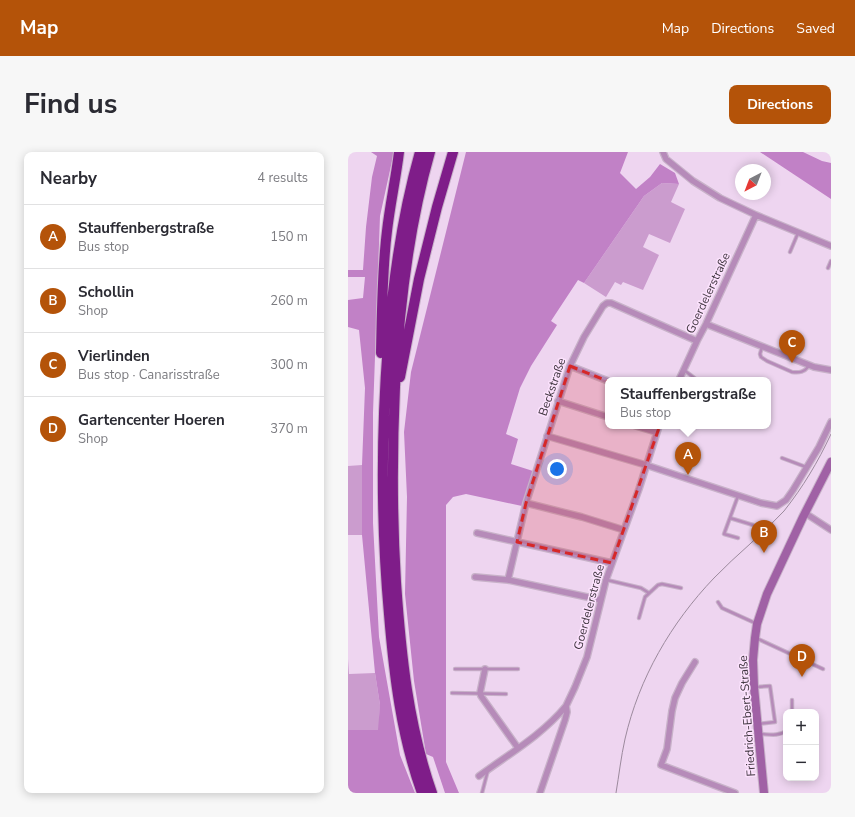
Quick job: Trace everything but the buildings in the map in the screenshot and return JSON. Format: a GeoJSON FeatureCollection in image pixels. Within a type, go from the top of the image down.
{"type":"FeatureCollection","features":[{"type":"Feature","properties":{"kind":"highway"},"geometry":{"type":"LineString","coordinates":[[385,393],[381,356],[383,272],[387,229],[399,152]]}},
{"type":"Feature","properties":{"kind":"highway"},"geometry":{"type":"LineString","coordinates":[[420,152],[408,203],[395,272],[385,393],[383,440],[386,576],[392,654],[402,722],[422,793]]}},
{"type":"Feature","properties":{"kind":"highway"},"geometry":{"type":"LineString","coordinates":[[430,152],[414,219],[404,275],[396,360],[392,486],[397,601],[406,686],[418,747],[432,793]]}},
{"type":"Feature","properties":{"kind":"highway"},"geometry":{"type":"LineString","coordinates":[[394,404],[419,279],[437,207],[453,152]]}},
{"type":"Feature","properties":{"kind":"main road","name":"Friedrich-Ebert-Straße"},"geometry":{"type":"LineString","coordinates":[[764,793],[754,687],[753,660],[755,638],[767,594],[831,462]]}},
{"type":"Feature","properties":{"kind":"street"},"geometry":{"type":"LineString","coordinates":[[663,152],[666,159],[693,182],[720,198],[756,215],[831,246]]}},
{"type":"Feature","properties":{"kind":"street","name":"Goerdelerstraße"},"geometry":{"type":"LineString","coordinates":[[680,377],[756,215]]}},
{"type":"Feature","properties":{"kind":"street","name":"Beckstraße"},"geometry":{"type":"LineString","coordinates":[[508,580],[526,503],[570,366],[584,337],[603,306],[606,303],[611,303],[697,341]]}},
{"type":"Feature","properties":{"kind":"street"},"geometry":{"type":"LineString","coordinates":[[706,324],[810,365],[831,370]]}},
{"type":"Feature","properties":{"kind":"street"},"geometry":{"type":"LineString","coordinates":[[570,366],[605,380]]}},
{"type":"Feature","properties":{"kind":"street"},"geometry":{"type":"LineString","coordinates":[[558,401],[605,416]]}},
{"type":"Feature","properties":{"kind":"street"},"geometry":{"type":"LineString","coordinates":[[547,436],[646,465],[762,503],[777,506],[786,500],[819,447],[831,422]]}},
{"type":"Feature","properties":{"kind":"street"},"geometry":{"type":"LineString","coordinates":[[646,429],[656,432]]}},
{"type":"Feature","properties":{"kind":"street","name":"Goerdelerstraße"},"geometry":{"type":"LineString","coordinates":[[540,793],[565,720],[567,712],[566,706],[587,656],[606,580],[639,489],[658,429]]}},
{"type":"Feature","properties":{"kind":"street"},"geometry":{"type":"LineString","coordinates":[[526,503],[582,517],[624,530]]}},
{"type":"Feature","properties":{"kind":"street"},"geometry":{"type":"LineString","coordinates":[[805,513],[831,530]]}},
{"type":"Feature","properties":{"kind":"street"},"geometry":{"type":"LineString","coordinates":[[478,533],[612,563]]}},
{"type":"Feature","properties":{"kind":"street"},"geometry":{"type":"LineString","coordinates":[[475,577],[508,580],[601,600]]}},
{"type":"Feature","properties":{"kind":"street"},"geometry":{"type":"LineString","coordinates":[[695,662],[675,698],[667,749],[661,765],[735,793]]}},
{"type":"Feature","properties":{"kind":"street"},"geometry":{"type":"LineString","coordinates":[[484,669],[480,693],[518,748]]}},
{"type":"Feature","properties":{"kind":"street"},"geometry":{"type":"LineString","coordinates":[[479,776],[544,729],[566,706]]}},
{"type":"Feature","properties":{"kind":"lane"},"geometry":{"type":"LineString","coordinates":[[790,252],[798,233]]}},
{"type":"Feature","properties":{"kind":"lane"},"geometry":{"type":"LineString","coordinates":[[828,268],[831,261]]}},
{"type":"Feature","properties":{"kind":"lane"},"geometry":{"type":"LineString","coordinates":[[762,346],[760,354],[764,359],[792,372],[802,372],[810,365]]}},
{"type":"Feature","properties":{"kind":"lane"},"geometry":{"type":"LineString","coordinates":[[684,369],[693,377]]}},
{"type":"Feature","properties":{"kind":"lane"},"geometry":{"type":"LineString","coordinates":[[782,458],[807,467]]}},
{"type":"Feature","properties":{"kind":"lane"},"geometry":{"type":"LineString","coordinates":[[738,495],[724,534],[738,538]]}},
{"type":"Feature","properties":{"kind":"lane"},"geometry":{"type":"LineString","coordinates":[[730,518],[753,525]]}},
{"type":"Feature","properties":{"kind":"lane"},"geometry":{"type":"LineString","coordinates":[[606,580],[641,588],[649,593]]}},
{"type":"Feature","properties":{"kind":"lane"},"geometry":{"type":"LineString","coordinates":[[639,618],[646,597],[658,585],[662,584],[681,588]]}},
{"type":"Feature","properties":{"kind":"lane"},"geometry":{"type":"LineString","coordinates":[[718,602],[722,608],[758,624]]}},
{"type":"Feature","properties":{"kind":"lane"},"geometry":{"type":"LineString","coordinates":[[755,638],[823,669]]}},
{"type":"Feature","properties":{"kind":"lane"},"geometry":{"type":"LineString","coordinates":[[455,669],[518,669]]}},
{"type":"Feature","properties":{"kind":"lane"},"geometry":{"type":"LineString","coordinates":[[754,687],[770,686],[775,722],[758,724]]}},
{"type":"Feature","properties":{"kind":"lane"},"geometry":{"type":"LineString","coordinates":[[452,693],[506,694]]}},
{"type":"Feature","properties":{"kind":"lane"},"geometry":{"type":"LineString","coordinates":[[792,700],[792,709]]}},
{"type":"Feature","properties":{"kind":"lane"},"geometry":{"type":"LineString","coordinates":[[759,734],[777,735],[783,733]]}},
{"type":"Feature","properties":{"kind":"lane"},"geometry":{"type":"LineString","coordinates":[[482,793],[488,769]]}},
{"type":"Feature","properties":{"kind":"highlighted area"},"geometry":{"type":"Polygon","coordinates":[[[570,366],[667,405],[612,563],[517,542],[526,503],[570,366]]]}},
{"type":"Feature","properties":{"kind":"shaded area"},"geometry":{"type":"Polygon","coordinates":[[[371,152],[394,152],[380,216],[373,413],[373,523],[379,637],[400,755],[415,793],[348,793],[348,730],[378,730],[380,705],[375,673],[362,535],[362,465],[365,388],[359,330],[348,327],[348,300],[363,298],[365,277],[348,277],[348,270],[363,270],[372,177],[377,156],[371,152]]]}},
{"type":"Feature","properties":{"kind":"shaded area"},"geometry":{"type":"Polygon","coordinates":[[[466,152],[628,152],[620,173],[636,189],[650,177],[660,164],[675,173],[679,184],[662,183],[644,196],[584,283],[578,280],[551,321],[557,325],[531,366],[520,388],[506,434],[518,439],[511,464],[533,471],[522,506],[466,494],[453,497],[446,505],[446,762],[459,793],[445,793],[433,757],[426,754],[414,681],[405,594],[407,497],[404,432],[411,372],[466,152]]]}},
{"type":"Feature","properties":{"kind":"shaded area"},"geometry":{"type":"Polygon","coordinates":[[[760,152],[803,152],[822,161],[831,163],[831,199],[760,152]]]}},
{"type":"Feature","properties":{"kind":"shaded area"},"geometry":{"type":"Polygon","coordinates":[[[662,183],[679,184],[671,202],[685,209],[670,243],[649,234],[643,247],[659,255],[643,290],[623,282],[621,285],[615,282],[606,297],[584,283],[644,196],[662,183]]]}},
{"type":"Feature","properties":{"kind":"shaded area"},"geometry":{"type":"Polygon","coordinates":[[[362,465],[362,535],[348,535],[348,466],[362,465]]]}},
{"type":"Feature","properties":{"kind":"shaded area"},"geometry":{"type":"Polygon","coordinates":[[[348,659],[349,674],[375,673],[380,705],[379,730],[348,730],[348,659]]]}},
{"type":"Feature","properties":{"kind":"tram line"},"geometry":{"type":"LineString","coordinates":[[616,793],[625,739],[631,716],[648,673],[659,652],[698,595],[784,511],[810,474],[831,434]]}},
{"type":"Feature","properties":{"kind":"place","name":"Vierlinden"},"geometry":{"type":"Point","coordinates":[792,363]}},
{"type":"Feature","properties":{"kind":"place","name":"Stauffenbergstraße"},"geometry":{"type":"Point","coordinates":[688,475]}},
{"type":"Feature","properties":{"kind":"place","name":"Schollin"},"geometry":{"type":"Point","coordinates":[764,553]}},
{"type":"Feature","properties":{"kind":"place","name":"Gartencenter Hoeren"},"geometry":{"type":"Point","coordinates":[802,677]}}]}
